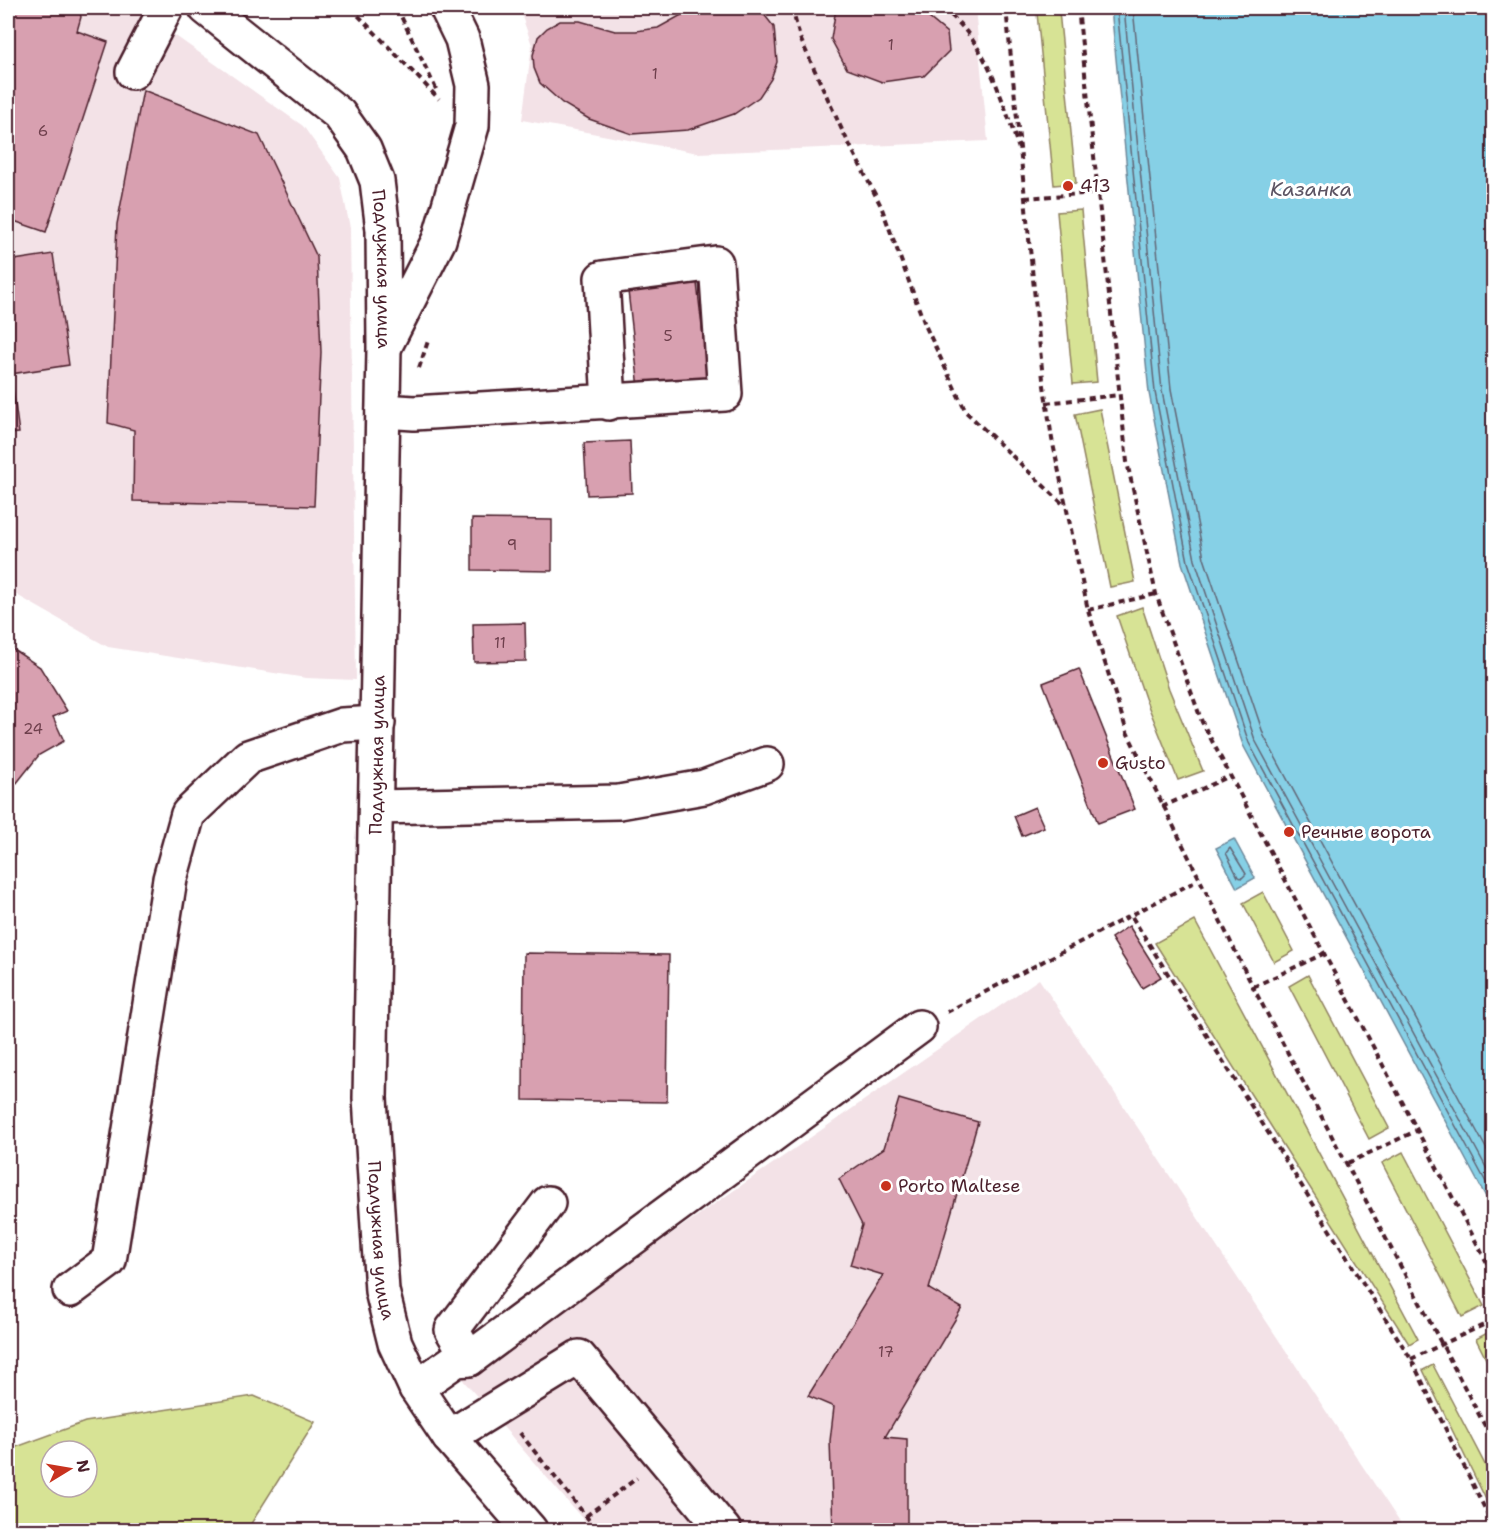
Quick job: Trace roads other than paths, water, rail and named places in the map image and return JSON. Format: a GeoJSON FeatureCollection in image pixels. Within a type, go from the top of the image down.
{"type":"FeatureCollection","features":[{"type":"Feature","properties":{"kind":"street"},"geometry":{"type":"LineString","coordinates":[[134,72],[165,8]]}},
{"type":"Feature","properties":{"kind":"street","name":"Подлужная улица"},"geometry":{"type":"LineString","coordinates":[[206,8],[232,26],[339,114],[364,149],[377,181],[384,230],[384,348],[399,412],[378,723],[370,1098],[382,1291],[395,1342],[416,1388],[449,1437],[530,1530]]}},
{"type":"Feature","properties":{"kind":"street"},"geometry":{"type":"LineString","coordinates":[[384,348],[439,240],[472,126],[474,84],[462,39],[447,8]]}},
{"type":"Feature","properties":{"kind":"street"},"geometry":{"type":"LineString","coordinates":[[399,412],[609,403],[725,394],[716,263],[602,278],[609,403]]}},
{"type":"Feature","properties":{"kind":"street"},"geometry":{"type":"LineString","coordinates":[[70,1290],[110,1261],[171,879],[188,814],[248,757],[342,725],[378,723]]}},
{"type":"Feature","properties":{"kind":"street"},"geometry":{"type":"LineString","coordinates":[[376,807],[619,802],[704,787],[767,764]]}},
{"type":"Feature","properties":{"kind":"street"},"geometry":{"type":"LineString","coordinates":[[416,1388],[456,1360],[470,1359],[919,1027]]}},
{"type":"Feature","properties":{"kind":"street"},"geometry":{"type":"LineString","coordinates":[[470,1359],[452,1330],[548,1203]]}},
{"type":"Feature","properties":{"kind":"street"},"geometry":{"type":"LineString","coordinates":[[449,1437],[579,1357],[724,1530]]}},
{"type":"Feature","properties":{"kind":"water","name":"Казанка"},"geometry":{"type":"Polygon","coordinates":[[[1111,8],[1493,8],[1493,1210],[1243,745],[1182,563],[1149,393],[1111,8]]]}},
{"type":"Feature","properties":{"kind":"water"},"geometry":{"type":"Polygon","coordinates":[[[1234,839],[1255,878],[1237,888],[1216,848],[1234,839]]]}},
{"type":"Feature","properties":{"kind":"place","name":"413"},"geometry":{"type":"Point","coordinates":[1068,186]}},
{"type":"Feature","properties":{"kind":"place","name":"Gusto"},"geometry":{"type":"Point","coordinates":[1103,763]}},
{"type":"Feature","properties":{"kind":"place","name":"Речные ворота"},"geometry":{"type":"Point","coordinates":[1289,832]}},
{"type":"Feature","properties":{"kind":"place","name":"Porto Maltese"},"geometry":{"type":"Point","coordinates":[886,1186]}}]}
